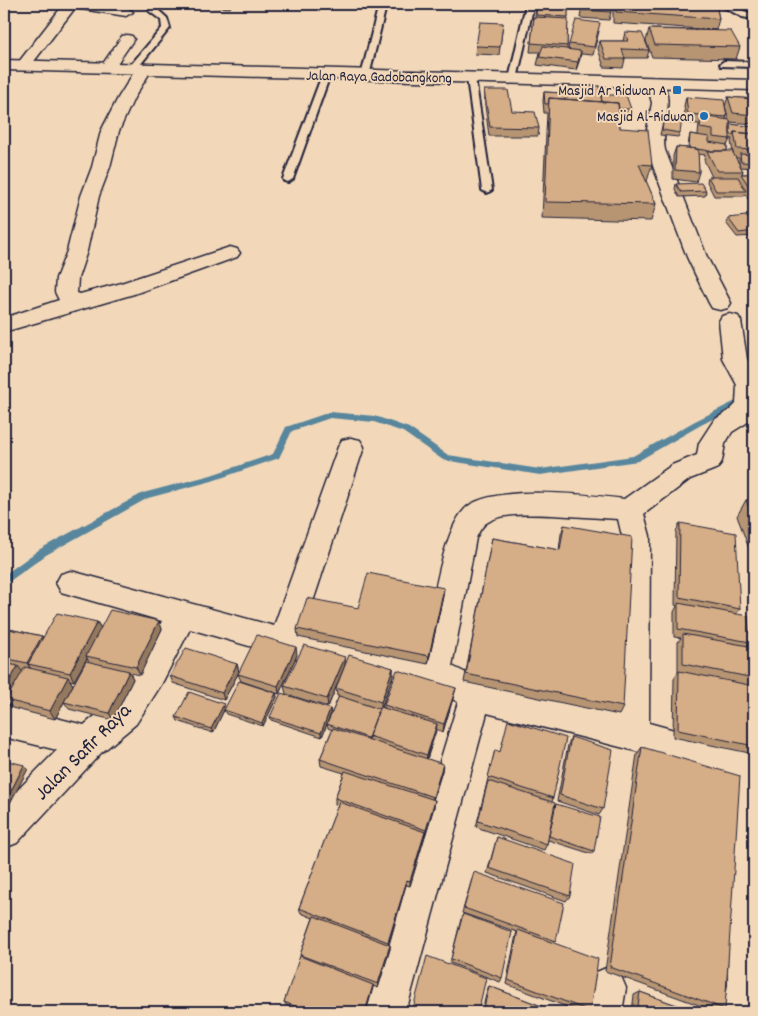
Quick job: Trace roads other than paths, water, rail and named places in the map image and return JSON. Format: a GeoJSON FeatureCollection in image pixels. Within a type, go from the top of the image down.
{"type":"FeatureCollection","features":[{"type":"Feature","properties":{"kind":"main road"},"geometry":{"type":"LineString","coordinates":[[23,66],[72,4],[126,12]]}},
{"type":"Feature","properties":{"kind":"main road"},"geometry":{"type":"LineString","coordinates":[[107,68],[127,39]]}},
{"type":"Feature","properties":{"kind":"main road","name":"Jalan Raya Gadobangkong"},"geometry":{"type":"LineString","coordinates":[[4,65],[754,85]]}},
{"type":"Feature","properties":{"kind":"main road"},"geometry":{"type":"LineString","coordinates":[[77,302],[68,297],[67,278],[79,244],[90,196],[101,167],[110,131],[138,69]]}},
{"type":"Feature","properties":{"kind":"main road"},"geometry":{"type":"LineString","coordinates":[[436,673],[462,538],[477,514],[489,508],[506,505],[594,506],[629,510],[681,472],[709,461],[712,443],[723,426],[739,416],[748,396],[735,359],[725,312],[697,257],[656,150],[654,140],[660,103],[655,83]]}},
{"type":"Feature","properties":{"kind":"main road"},"geometry":{"type":"LineString","coordinates":[[4,325],[126,289],[230,253]]}},
{"type":"Feature","properties":{"kind":"main road"},"geometry":{"type":"LineString","coordinates":[[284,642],[351,447]]}},
{"type":"Feature","properties":{"kind":"main road"},"geometry":{"type":"LineString","coordinates":[[629,510],[636,536],[632,734]]}},
{"type":"Feature","properties":{"kind":"main road"},"geometry":{"type":"LineString","coordinates":[[71,583],[284,642],[436,673],[476,695],[632,734],[750,768],[751,882],[749,995]]}},
{"type":"Feature","properties":{"kind":"main road","name":"Jalan Safir Raya"},"geometry":{"type":"LineString","coordinates":[[4,830],[89,742],[124,713],[150,675],[182,614]]}},
{"type":"Feature","properties":{"kind":"main road"},"geometry":{"type":"LineString","coordinates":[[385,1012],[476,695]]}},
{"type":"Feature","properties":{"kind":"main road"},"geometry":{"type":"LineString","coordinates":[[4,721],[89,742]]}},
{"type":"Feature","properties":{"kind":"lane"},"geometry":{"type":"LineString","coordinates":[[138,69],[166,28],[167,23],[165,19],[152,9],[152,4]]}},
{"type":"Feature","properties":{"kind":"lane"},"geometry":{"type":"LineString","coordinates":[[513,79],[530,4]]}},
{"type":"Feature","properties":{"kind":"lane"},"geometry":{"type":"LineString","coordinates":[[722,4],[745,15],[754,17]]}},
{"type":"Feature","properties":{"kind":"lane"},"geometry":{"type":"LineString","coordinates":[[365,76],[382,6]]}},
{"type":"Feature","properties":{"kind":"lane"},"geometry":{"type":"LineString","coordinates":[[724,64],[754,65]]}},
{"type":"Feature","properties":{"kind":"lane"},"geometry":{"type":"LineString","coordinates":[[288,179],[326,75]]}},
{"type":"Feature","properties":{"kind":"lane"},"geometry":{"type":"LineString","coordinates":[[471,78],[487,190]]}},
{"type":"Feature","properties":{"kind":"waterway"},"geometry":{"type":"LineString","coordinates":[[4,580],[43,552],[146,495],[212,478],[276,456],[289,429],[330,415],[375,419],[406,430],[446,458],[540,472],[635,459],[698,423],[754,395]]}},
{"type":"Feature","properties":{"kind":"place","name":"Masjid Ar Ridwan A"},"geometry":{"type":"Point","coordinates":[677,90]}},
{"type":"Feature","properties":{"kind":"place","name":"Masjid Al-Ridwan"},"geometry":{"type":"Point","coordinates":[704,116]}}]}
